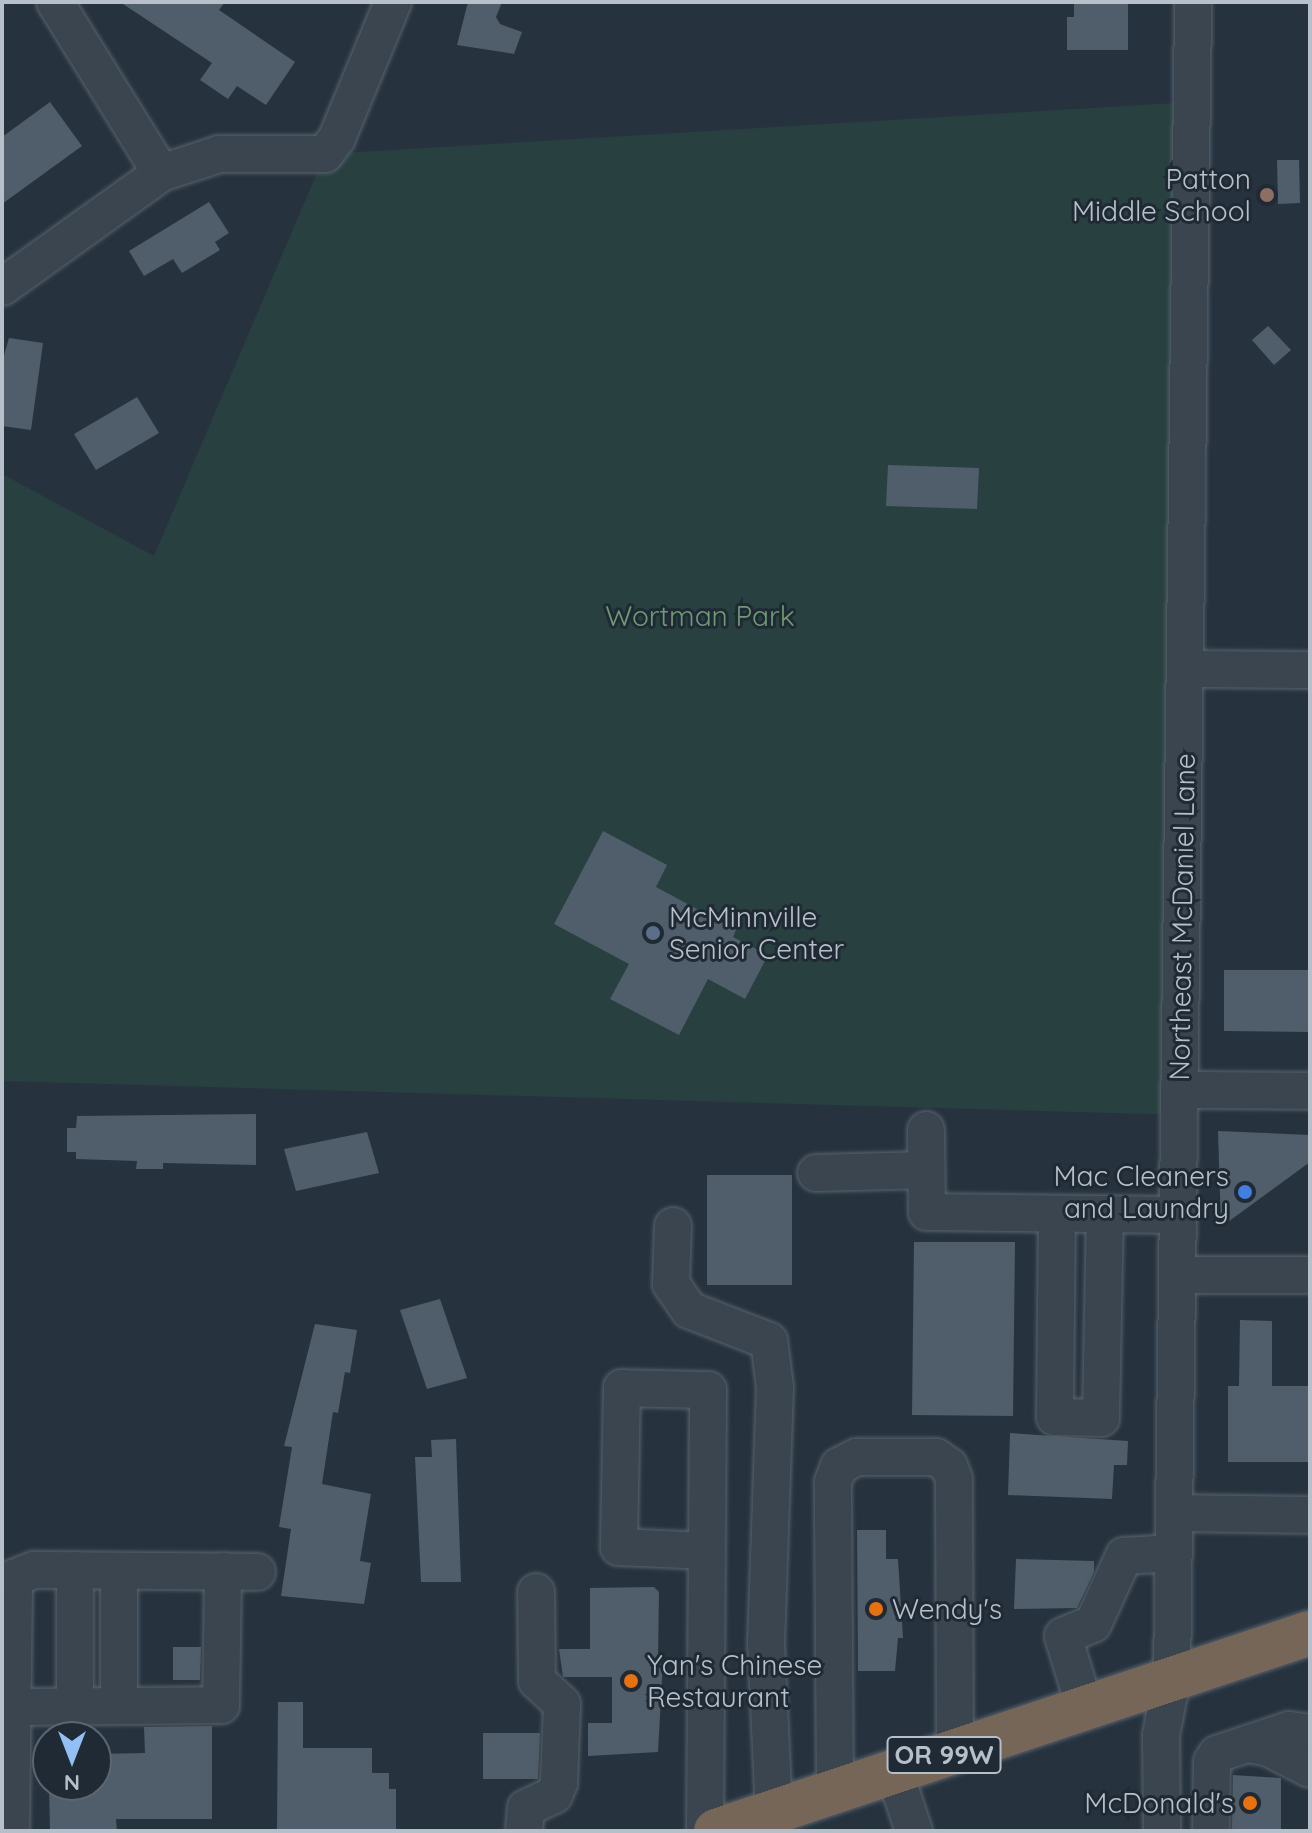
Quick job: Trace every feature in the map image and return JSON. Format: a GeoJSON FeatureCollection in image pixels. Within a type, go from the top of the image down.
{"type":"FeatureCollection","features":[{"type":"Feature","properties":{"kind":"highway","name":"OR 99W"},"geometry":{"type":"LineString","coordinates":[[716,1831],[1310,1633]]}},
{"type":"Feature","properties":{"kind":"street"},"geometry":{"type":"LineString","coordinates":[[55,2],[161,173]]}},
{"type":"Feature","properties":{"kind":"street"},"geometry":{"type":"LineString","coordinates":[[2,287],[161,173],[219,154],[325,154],[337,138],[393,2]]}},
{"type":"Feature","properties":{"kind":"street","name":"Northeast McDaniel Lane"},"geometry":{"type":"LineString","coordinates":[[1162,1831],[1161,1735],[1172,1679],[1175,1513],[1193,2]]}},
{"type":"Feature","properties":{"kind":"street"},"geometry":{"type":"LineString","coordinates":[[1185,669],[1310,670]]}},
{"type":"Feature","properties":{"kind":"street"},"geometry":{"type":"LineString","coordinates":[[1180,1090],[1310,1091]]}},
{"type":"Feature","properties":{"kind":"street"},"geometry":{"type":"LineString","coordinates":[[926,1130],[927,1212],[1179,1215]]}},
{"type":"Feature","properties":{"kind":"street"},"geometry":{"type":"LineString","coordinates":[[816,1173],[926,1170]]}},
{"type":"Feature","properties":{"kind":"street"},"geometry":{"type":"LineString","coordinates":[[1057,1214],[1055,1417],[1101,1418],[1105,1214]]}},
{"type":"Feature","properties":{"kind":"street"},"geometry":{"type":"LineString","coordinates":[[673,1226],[671,1284],[689,1310],[769,1341],[775,1387],[766,1642],[774,1812]]}},
{"type":"Feature","properties":{"kind":"street"},"geometry":{"type":"LineString","coordinates":[[1178,1275],[1310,1275]]}},
{"type":"Feature","properties":{"kind":"street"},"geometry":{"type":"LineString","coordinates":[[705,1831],[708,1390],[622,1388],[619,1547],[706,1551]]}},
{"type":"Feature","properties":{"kind":"street"},"geometry":{"type":"LineString","coordinates":[[835,1792],[833,1482],[839,1466],[857,1457],[936,1457],[949,1466],[954,1479],[955,1751]]}},
{"type":"Feature","properties":{"kind":"street"},"geometry":{"type":"LineString","coordinates":[[1175,1513],[1310,1515]]}},
{"type":"Feature","properties":{"kind":"street"},"geometry":{"type":"LineString","coordinates":[[1085,1708],[1063,1636],[1093,1624],[1124,1556],[1174,1553]]}},
{"type":"Feature","properties":{"kind":"street"},"geometry":{"type":"LineString","coordinates":[[11,1831],[12,1707],[14,1578],[34,1570],[240,1572],[221,1705],[12,1707]]}},
{"type":"Feature","properties":{"kind":"street"},"geometry":{"type":"LineString","coordinates":[[75,1570],[75,1706]]}},
{"type":"Feature","properties":{"kind":"street"},"geometry":{"type":"LineString","coordinates":[[119,1571],[119,1706]]}},
{"type":"Feature","properties":{"kind":"street"},"geometry":{"type":"LineString","coordinates":[[524,1831],[526,1808],[554,1795],[559,1783],[562,1704],[537,1681],[536,1592]]}},
{"type":"Feature","properties":{"kind":"street"},"geometry":{"type":"LineString","coordinates":[[1211,1831],[1212,1762],[1232,1746],[1289,1730],[1310,1733]]}},
{"type":"Feature","properties":{"kind":"street"},"geometry":{"type":"LineString","coordinates":[[1247,1744],[1267,1747],[1310,1769]]}},
{"type":"Feature","properties":{"kind":"street"},"geometry":{"type":"LineString","coordinates":[[894,1771],[914,1831]]}},
{"type":"Feature","properties":{"kind":"green space","name":"Wortman Park"},"geometry":{"type":"Polygon","coordinates":[[[1192,102],[1180,1115],[2,1081],[2,474],[154,556],[325,154],[1192,102]]]}},
{"type":"Feature","properties":{"kind":"building"},"geometry":{"type":"Polygon","coordinates":[[[120,2],[225,2],[219,10],[295,62],[266,105],[237,86],[228,99],[200,80],[212,63],[120,2]]]}},
{"type":"Feature","properties":{"kind":"building"},"geometry":{"type":"Polygon","coordinates":[[[468,2],[502,2],[496,17],[500,24],[522,32],[514,54],[457,45],[468,2]]]}},
{"type":"Feature","properties":{"kind":"building"},"geometry":{"type":"Polygon","coordinates":[[[1074,2],[1128,2],[1128,50],[1067,50],[1067,17],[1074,17],[1074,2]]]}},
{"type":"Feature","properties":{"kind":"building"},"geometry":{"type":"Polygon","coordinates":[[[50,102],[82,146],[2,204],[2,137],[50,102]]]}},
{"type":"Feature","properties":{"kind":"building"},"geometry":{"type":"Polygon","coordinates":[[[1277,160],[1299,160],[1300,203],[1278,204],[1277,160]]]}},
{"type":"Feature","properties":{"kind":"building"},"geometry":{"type":"Polygon","coordinates":[[[209,202],[229,233],[215,242],[220,250],[182,273],[173,259],[144,276],[129,251],[209,202]]]}},
{"type":"Feature","properties":{"kind":"building"},"geometry":{"type":"Polygon","coordinates":[[[1268,326],[1291,350],[1274,365],[1252,340],[1268,326]]]}},
{"type":"Feature","properties":{"kind":"building"},"geometry":{"type":"Polygon","coordinates":[[[9,338],[43,343],[31,430],[2,426],[2,362],[9,338]]]}},
{"type":"Feature","properties":{"kind":"building"},"geometry":{"type":"Polygon","coordinates":[[[137,397],[159,433],[96,470],[74,434],[137,397]]]}},
{"type":"Feature","properties":{"kind":"building"},"geometry":{"type":"Polygon","coordinates":[[[888,465],[979,468],[977,509],[886,506],[888,465]]]}},
{"type":"Feature","properties":{"kind":"building","name":"McMinnville Senior Center"},"geometry":{"type":"Polygon","coordinates":[[[603,831],[667,865],[656,887],[736,930],[733,937],[768,955],[745,999],[708,979],[679,1035],[610,999],[629,964],[554,924],[603,831]]]}},
{"type":"Feature","properties":{"kind":"building"},"geometry":{"type":"Polygon","coordinates":[[[1224,970],[1310,970],[1310,1032],[1224,1031],[1224,970]]]}},
{"type":"Feature","properties":{"kind":"building"},"geometry":{"type":"Polygon","coordinates":[[[256,1114],[256,1165],[163,1163],[163,1169],[136,1169],[137,1161],[76,1159],[76,1152],[67,1152],[67,1128],[76,1128],[77,1116],[256,1114]]]}},
{"type":"Feature","properties":{"kind":"building","name":"Mac Cleaners and Laundry"},"geometry":{"type":"Polygon","coordinates":[[[1218,1131],[1310,1135],[1310,1162],[1221,1227],[1218,1131]]]}},
{"type":"Feature","properties":{"kind":"building"},"geometry":{"type":"Polygon","coordinates":[[[367,1132],[379,1173],[296,1191],[284,1149],[367,1132]]]}},
{"type":"Feature","properties":{"kind":"building"},"geometry":{"type":"Polygon","coordinates":[[[707,1175],[792,1175],[792,1285],[707,1285],[707,1175]]]}},
{"type":"Feature","properties":{"kind":"building"},"geometry":{"type":"Polygon","coordinates":[[[914,1242],[1015,1242],[1013,1416],[912,1415],[914,1242]]]}},
{"type":"Feature","properties":{"kind":"building"},"geometry":{"type":"Polygon","coordinates":[[[440,1299],[467,1378],[427,1389],[400,1310],[440,1299]]]}},
{"type":"Feature","properties":{"kind":"building"},"geometry":{"type":"Polygon","coordinates":[[[1240,1320],[1272,1321],[1272,1386],[1310,1386],[1310,1462],[1228,1462],[1228,1386],[1239,1386],[1240,1320]]]}},
{"type":"Feature","properties":{"kind":"building"},"geometry":{"type":"Polygon","coordinates":[[[315,1324],[357,1330],[350,1373],[345,1372],[338,1413],[333,1412],[322,1484],[371,1494],[360,1561],[371,1563],[364,1604],[281,1596],[291,1529],[279,1527],[292,1447],[284,1446],[315,1324]]]}},
{"type":"Feature","properties":{"kind":"building"},"geometry":{"type":"Polygon","coordinates":[[[1010,1433],[1128,1441],[1127,1465],[1114,1465],[1112,1499],[1008,1495],[1010,1433]]]}},
{"type":"Feature","properties":{"kind":"building"},"geometry":{"type":"Polygon","coordinates":[[[456,1439],[461,1582],[421,1582],[415,1457],[432,1457],[431,1440],[456,1439]]]}},
{"type":"Feature","properties":{"kind":"building"},"geometry":{"type":"Polygon","coordinates":[[[857,1530],[886,1530],[886,1559],[898,1559],[903,1638],[898,1638],[895,1671],[858,1671],[857,1530]]]}},
{"type":"Feature","properties":{"kind":"building"},"geometry":{"type":"Polygon","coordinates":[[[1016,1559],[1094,1561],[1094,1572],[1077,1608],[1014,1609],[1016,1559]]]}},
{"type":"Feature","properties":{"kind":"building"},"geometry":{"type":"Polygon","coordinates":[[[654,1587],[659,1592],[658,1661],[663,1661],[658,1752],[588,1756],[588,1723],[612,1723],[612,1677],[563,1677],[559,1649],[590,1649],[590,1588],[654,1587]]]}},
{"type":"Feature","properties":{"kind":"building"},"geometry":{"type":"Polygon","coordinates":[[[173,1647],[201,1647],[200,1680],[173,1680],[173,1647]]]}},
{"type":"Feature","properties":{"kind":"building"},"geometry":{"type":"Polygon","coordinates":[[[278,1702],[303,1702],[303,1748],[372,1748],[372,1773],[389,1773],[389,1789],[396,1789],[396,1831],[277,1831],[278,1702]]]}},
{"type":"Feature","properties":{"kind":"building"},"geometry":{"type":"Polygon","coordinates":[[[212,1726],[212,1819],[116,1819],[117,1831],[50,1831],[49,1801],[112,1801],[112,1754],[145,1753],[144,1727],[212,1726]]]}},
{"type":"Feature","properties":{"kind":"building"},"geometry":{"type":"Polygon","coordinates":[[[483,1733],[540,1733],[538,1779],[483,1779],[483,1733]]]}},
{"type":"Feature","properties":{"kind":"building","name":"McDonald's"},"geometry":{"type":"Polygon","coordinates":[[[1233,1775],[1281,1778],[1281,1831],[1232,1831],[1233,1775]]]}},
{"type":"Feature","properties":{"kind":"place","name":"Patton Middle School"},"geometry":{"type":"Point","coordinates":[1267,195]}},
{"type":"Feature","properties":{"kind":"place","name":"McMinnville Senior Center"},"geometry":{"type":"Point","coordinates":[653,933]}},
{"type":"Feature","properties":{"kind":"place","name":"Mac Cleaners and Laundry"},"geometry":{"type":"Point","coordinates":[1245,1192]}},
{"type":"Feature","properties":{"kind":"place","name":"Wendy's"},"geometry":{"type":"Point","coordinates":[876,1609]}},
{"type":"Feature","properties":{"kind":"place","name":"Yan's Chinese Restaurant"},"geometry":{"type":"Point","coordinates":[631,1681]}},
{"type":"Feature","properties":{"kind":"place","name":"McDonald's"},"geometry":{"type":"Point","coordinates":[1250,1803]}}]}
